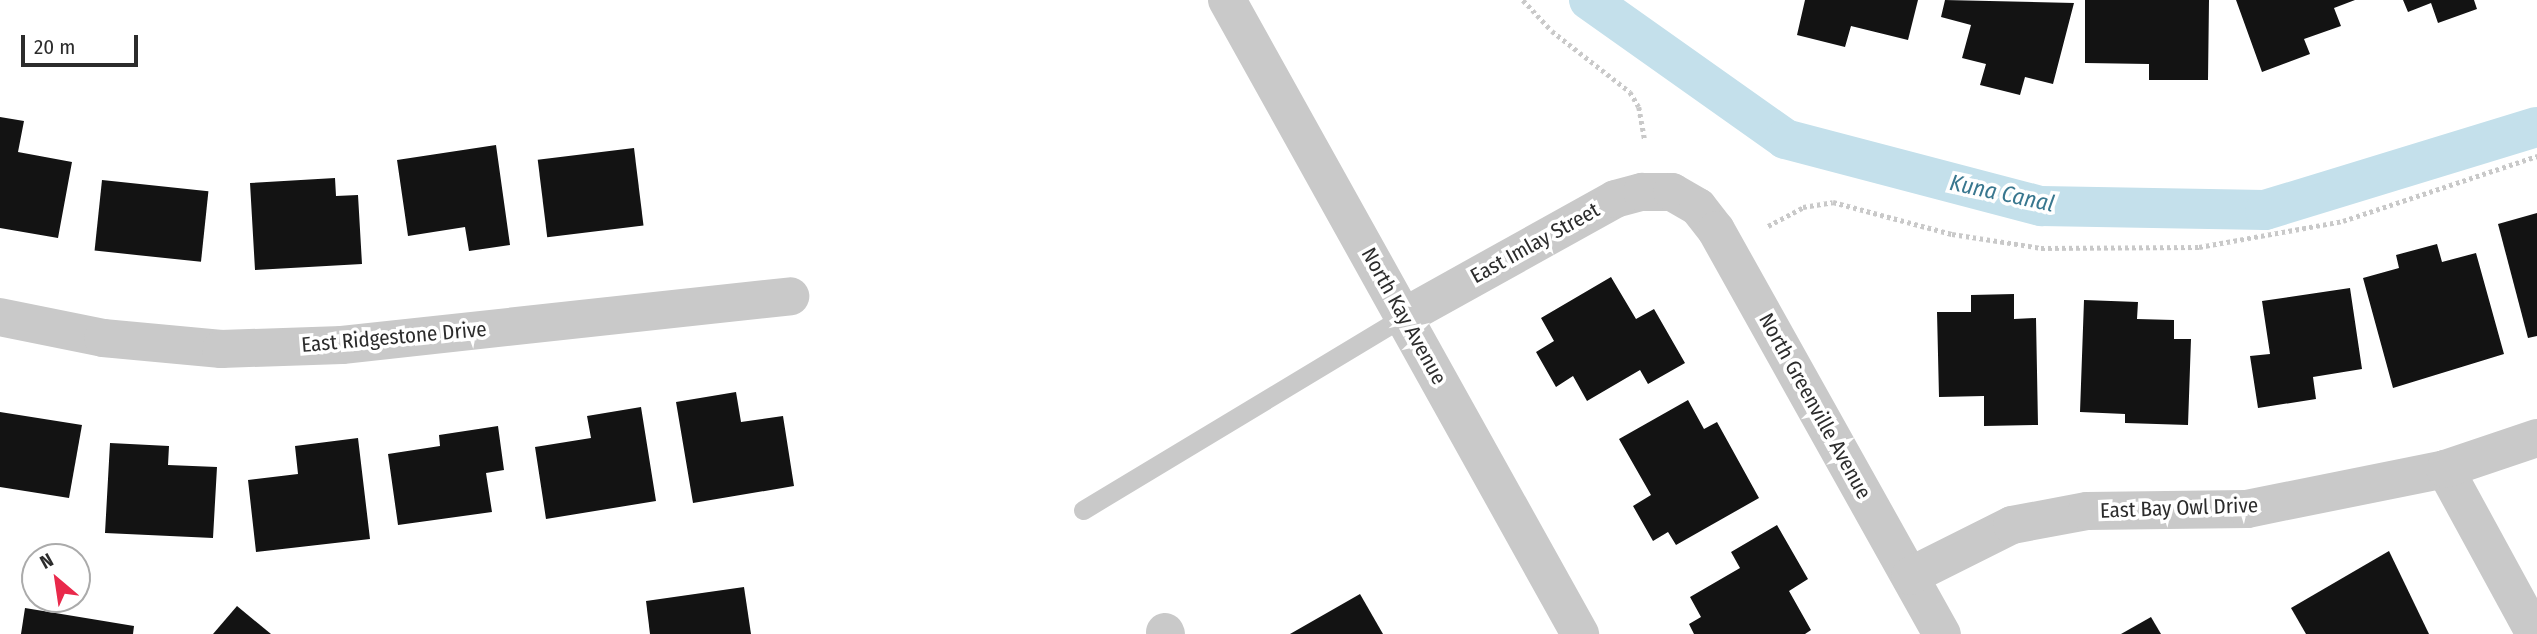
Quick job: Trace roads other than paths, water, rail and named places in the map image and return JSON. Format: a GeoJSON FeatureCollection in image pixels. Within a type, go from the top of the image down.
{"type":"FeatureCollection","features":[{"type":"Feature","properties":{"kind":"street","name":"North Kay Avenue"},"geometry":{"type":"LineString","coordinates":[[1227,0],[1580,634]]}},
{"type":"Feature","properties":{"kind":"street","name":"East Imlay Street"},"geometry":{"type":"LineString","coordinates":[[1405,316],[1615,199],[1642,192],[1672,192]]}},
{"type":"Feature","properties":{"kind":"street","name":"North Greenville Avenue"},"geometry":{"type":"LineString","coordinates":[[1672,192],[1698,207],[1716,230],[1942,634]]}},
{"type":"Feature","properties":{"kind":"street","name":"East Ridgestone Drive"},"geometry":{"type":"LineString","coordinates":[[0,317],[103,338],[208,348],[342,345],[790,296]]}},
{"type":"Feature","properties":{"kind":"street","name":"East Bay Owl Drive"},"geometry":{"type":"LineString","coordinates":[[1910,576],[2012,525],[2087,511],[2247,509],[2445,469],[2537,438]]}},
{"type":"Feature","properties":{"kind":"street"},"geometry":{"type":"LineString","coordinates":[[2445,469],[2535,634]]}},
{"type":"Feature","properties":{"kind":"lane"},"geometry":{"type":"LineString","coordinates":[[1083,510],[1405,316]]}},
{"type":"Feature","properties":{"kind":"waterway","name":"Kuna Canal"},"geometry":{"type":"LineString","coordinates":[[1589,0],[1785,139],[2041,206],[2265,210],[2537,127]]}}]}
